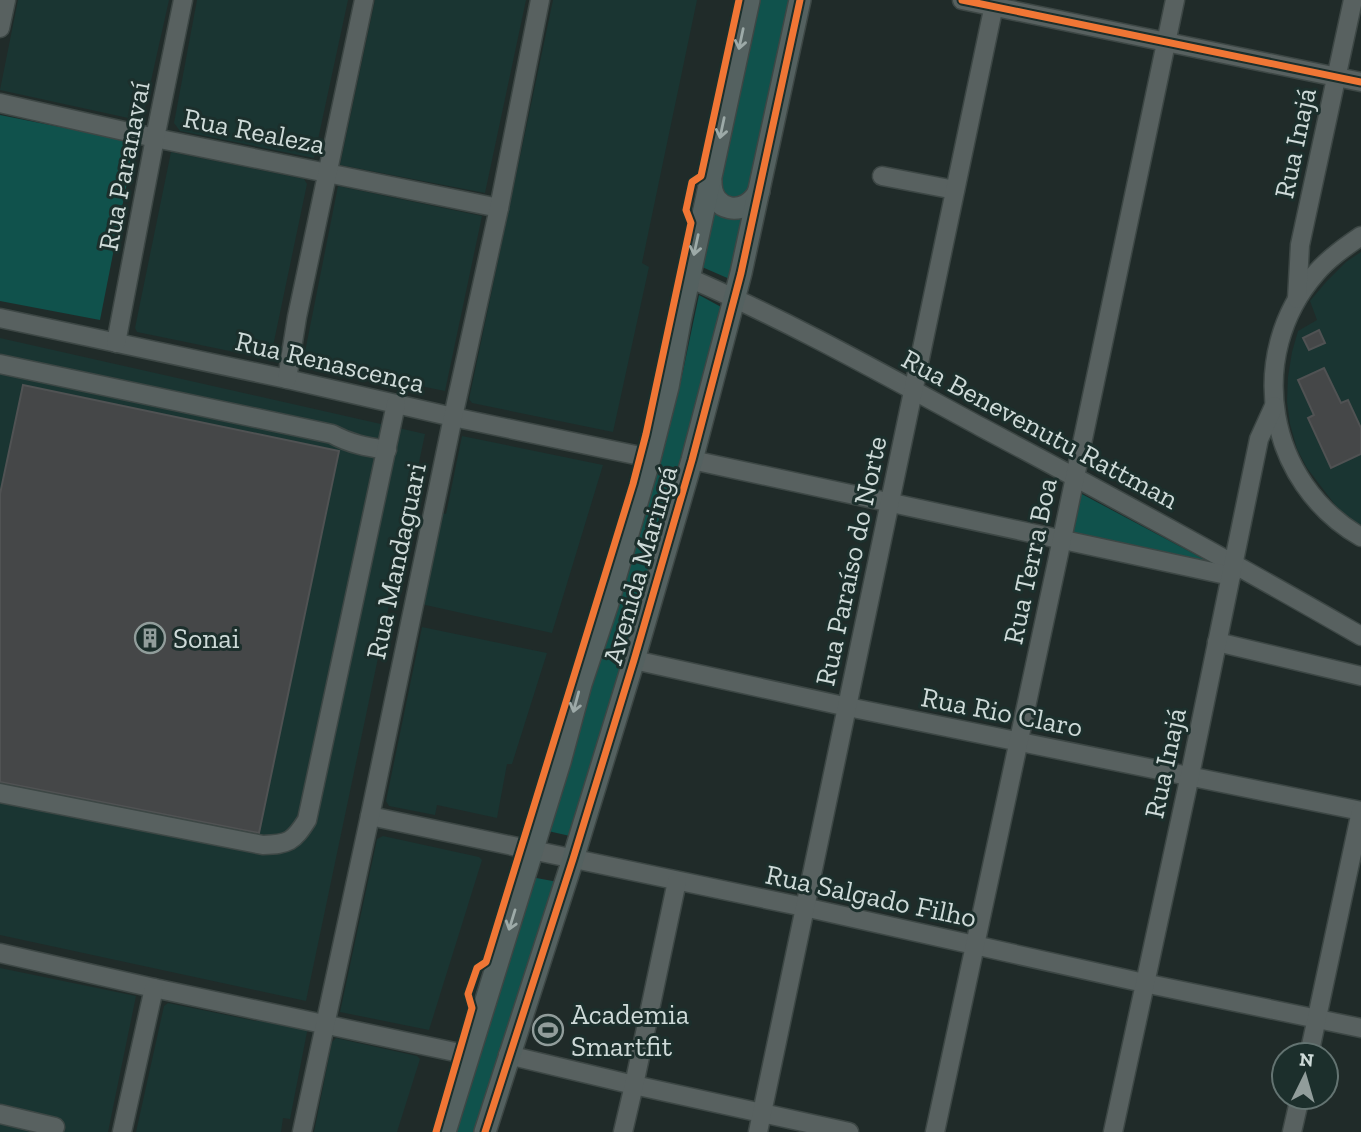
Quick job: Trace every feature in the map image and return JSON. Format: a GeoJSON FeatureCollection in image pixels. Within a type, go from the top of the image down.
{"type":"FeatureCollection","features":[{"type":"Feature","properties":{"kind":"main road","name":"Avenida Maringá"},"geometry":{"type":"LineString","coordinates":[[445,1132],[533,851],[650,458],[668,387],[749,0]]}},
{"type":"Feature","properties":{"kind":"main road","name":"Avenida Maringá"},"geometry":{"type":"LineString","coordinates":[[485,1132],[573,859],[692,460],[736,298],[800,0]]}},
{"type":"Feature","properties":{"kind":"main road"},"geometry":{"type":"LineString","coordinates":[[711,178],[714,197],[729,208],[748,205],[759,191]]}},
{"type":"Feature","properties":{"kind":"street"},"geometry":{"type":"LineString","coordinates":[[0,27],[6,0]]}},
{"type":"Feature","properties":{"kind":"street","name":"Rua Paranavaí"},"geometry":{"type":"LineString","coordinates":[[116,343],[183,0]]}},
{"type":"Feature","properties":{"kind":"street"},"geometry":{"type":"LineString","coordinates":[[287,379],[297,317],[364,0]]}},
{"type":"Feature","properties":{"kind":"street","name":"Rua Mandaguari"},"geometry":{"type":"LineString","coordinates":[[302,1132],[499,208],[540,0]]}},
{"type":"Feature","properties":{"kind":"street"},"geometry":{"type":"LineString","coordinates":[[962,0],[994,3],[1361,82]]}},
{"type":"Feature","properties":{"kind":"street","name":"Rua Terra Boa"},"geometry":{"type":"LineString","coordinates":[[934,1132],[1175,0]]}},
{"type":"Feature","properties":{"kind":"street","name":"Rua Inajá"},"geometry":{"type":"LineString","coordinates":[[1297,299],[1300,245],[1353,0]]}},
{"type":"Feature","properties":{"kind":"street","name":"Rua Paraíso do Norte"},"geometry":{"type":"LineString","coordinates":[[758,1132],[994,3]]}},
{"type":"Feature","properties":{"kind":"street","name":"Rua Realeza"},"geometry":{"type":"LineString","coordinates":[[0,103],[155,138],[499,208]]}},
{"type":"Feature","properties":{"kind":"street"},"geometry":{"type":"LineString","coordinates":[[882,176],[955,190]]}},
{"type":"Feature","properties":{"kind":"street"},"geometry":{"type":"LineString","coordinates":[[1361,236],[1338,251],[1316,273],[1297,299],[1280,340],[1273,384],[1274,406],[1282,442],[1297,475],[1318,504],[1346,529],[1361,537]]}},
{"type":"Feature","properties":{"kind":"street","name":"Rua Benevenutu Rattman"},"geometry":{"type":"LineString","coordinates":[[689,278],[736,298],[914,390],[1074,477],[1232,569],[1361,636]]}},
{"type":"Feature","properties":{"kind":"street","name":"Rua Renascença"},"geometry":{"type":"LineString","coordinates":[[0,317],[650,458]]}},
{"type":"Feature","properties":{"kind":"street"},"geometry":{"type":"LineString","coordinates":[[0,364],[332,434],[344,441],[387,450]]}},
{"type":"Feature","properties":{"kind":"street"},"geometry":{"type":"LineString","coordinates":[[0,793],[263,845],[282,844],[297,836],[307,820],[396,404]]}},
{"type":"Feature","properties":{"kind":"street","name":"Rua Inajá"},"geometry":{"type":"LineString","coordinates":[[1112,1132],[1190,775],[1259,439],[1274,406]]}},
{"type":"Feature","properties":{"kind":"street"},"geometry":{"type":"LineString","coordinates":[[692,460],[1062,539],[1232,569]]}},
{"type":"Feature","properties":{"kind":"street"},"geometry":{"type":"LineString","coordinates":[[1217,642],[1361,676]]}},
{"type":"Feature","properties":{"kind":"street","name":"Rua Rio Claro"},"geometry":{"type":"LineString","coordinates":[[634,660],[848,708],[1361,811]]}},
{"type":"Feature","properties":{"kind":"street"},"geometry":{"type":"LineString","coordinates":[[1312,1041],[1361,811]]}},
{"type":"Feature","properties":{"kind":"street","name":"Rua Salgado Filho"},"geometry":{"type":"LineString","coordinates":[[370,816],[1361,1028]]}},
{"type":"Feature","properties":{"kind":"street"},"geometry":{"type":"LineString","coordinates":[[623,1132],[677,881]]}},
{"type":"Feature","properties":{"kind":"street"},"geometry":{"type":"LineString","coordinates":[[0,953],[469,1055]]}},
{"type":"Feature","properties":{"kind":"street"},"geometry":{"type":"LineString","coordinates":[[122,1132],[154,988]]}},
{"type":"Feature","properties":{"kind":"street"},"geometry":{"type":"LineString","coordinates":[[509,1055],[849,1132]]}},
{"type":"Feature","properties":{"kind":"street"},"geometry":{"type":"LineString","coordinates":[[1292,1132],[1297,1111]]}},
{"type":"Feature","properties":{"kind":"street"},"geometry":{"type":"LineString","coordinates":[[0,1114],[55,1127]]}},
{"type":"Feature","properties":{"kind":"shaded area"},"geometry":{"type":"Polygon","coordinates":[[[18,0],[169,0],[142,121],[0,90],[18,0]]]}},
{"type":"Feature","properties":{"kind":"shaded area"},"geometry":{"type":"Polygon","coordinates":[[[197,0],[348,0],[314,158],[180,131],[174,123],[197,0]]]}},
{"type":"Feature","properties":{"kind":"shaded area"},"geometry":{"type":"Polygon","coordinates":[[[375,0],[526,0],[485,193],[340,165],[375,0]]]}},
{"type":"Feature","properties":{"kind":"shaded area"},"geometry":{"type":"Polygon","coordinates":[[[553,0],[697,0],[642,263],[649,267],[613,432],[472,403],[469,399],[553,0]]]}},
{"type":"Feature","properties":{"kind":"shaded area"},"geometry":{"type":"Polygon","coordinates":[[[759,0],[793,0],[732,280],[702,267],[759,0]]]}},
{"type":"Feature","properties":{"kind":"shaded area"},"geometry":{"type":"Polygon","coordinates":[[[0,115],[135,142],[100,320],[0,301],[0,115]]]}},
{"type":"Feature","properties":{"kind":"shaded area"},"geometry":{"type":"Polygon","coordinates":[[[171,152],[304,179],[307,184],[272,351],[256,348],[254,356],[137,332],[135,328],[171,152]]]}},
{"type":"Feature","properties":{"kind":"shaded area"},"geometry":{"type":"Polygon","coordinates":[[[338,186],[482,216],[445,391],[312,364],[305,352],[338,186]]]}},
{"type":"Feature","properties":{"kind":"shaded area"},"geometry":{"type":"Polygon","coordinates":[[[1361,252],[1361,526],[1339,510],[1307,468],[1297,449],[1287,402],[1288,377],[1298,331],[1317,320],[1310,301],[1346,262],[1361,252]]]}},
{"type":"Feature","properties":{"kind":"shaded area"},"geometry":{"type":"Polygon","coordinates":[[[699,295],[723,308],[681,469],[570,836],[548,831],[661,461],[699,295]]]}},
{"type":"Feature","properties":{"kind":"shaded area"},"geometry":{"type":"Polygon","coordinates":[[[0,338],[425,434],[306,1001],[0,935],[0,338]]]}},
{"type":"Feature","properties":{"kind":"shaded area"},"geometry":{"type":"Polygon","coordinates":[[[462,436],[603,465],[552,633],[421,604],[439,512],[446,514],[462,436]]]}},
{"type":"Feature","properties":{"kind":"shaded area"},"geometry":{"type":"Polygon","coordinates":[[[1078,492],[1228,572],[1067,539],[1078,492]]]}},
{"type":"Feature","properties":{"kind":"shaded area"},"geometry":{"type":"Polygon","coordinates":[[[422,627],[547,653],[512,764],[507,764],[497,818],[437,805],[435,815],[389,806],[386,801],[422,627]]]}},
{"type":"Feature","properties":{"kind":"shaded area"},"geometry":{"type":"Polygon","coordinates":[[[383,836],[479,857],[482,860],[429,1030],[340,1012],[377,839],[383,836]]]}},
{"type":"Feature","properties":{"kind":"shaded area"},"geometry":{"type":"Polygon","coordinates":[[[531,877],[558,882],[476,1132],[452,1132],[531,877]]]}},
{"type":"Feature","properties":{"kind":"shaded area"},"geometry":{"type":"Polygon","coordinates":[[[0,968],[136,996],[108,1132],[0,1132],[0,968]]]}},
{"type":"Feature","properties":{"kind":"shaded area"},"geometry":{"type":"Polygon","coordinates":[[[168,1003],[256,1021],[257,1016],[308,1027],[290,1119],[283,1118],[281,1132],[136,1132],[164,1006],[168,1003]]]}},
{"type":"Feature","properties":{"kind":"shaded area"},"geometry":{"type":"Polygon","coordinates":[[[336,1038],[417,1056],[420,1059],[397,1132],[314,1132],[332,1042],[336,1038]]]}},
{"type":"Feature","properties":{"kind":"building"},"geometry":{"type":"Polygon","coordinates":[[[1319,330],[1325,343],[1309,350],[1303,338],[1319,330]]]}},
{"type":"Feature","properties":{"kind":"building"},"geometry":{"type":"Polygon","coordinates":[[[1324,368],[1341,403],[1348,400],[1361,428],[1361,454],[1331,468],[1308,418],[1314,415],[1298,380],[1324,368]]]}},
{"type":"Feature","properties":{"kind":"building","name":"Sonai"},"geometry":{"type":"Polygon","coordinates":[[[23,385],[339,451],[259,833],[0,782],[0,494],[23,385]]]}},
{"type":"Feature","properties":{"kind":"cycle path"},"geometry":{"type":"LineString","coordinates":[[436,1132],[472,1008],[468,994],[477,968],[486,962],[633,484],[691,223],[686,210],[692,182],[701,176],[739,0]]}},
{"type":"Feature","properties":{"kind":"cycle path"},"geometry":{"type":"LineString","coordinates":[[485,1132],[573,859],[692,460],[741,273],[800,0]]}},
{"type":"Feature","properties":{"kind":"cycle path"},"geometry":{"type":"LineString","coordinates":[[962,0],[1361,82]]}},
{"type":"Feature","properties":{"kind":"place","name":"Sonai"},"geometry":{"type":"Point","coordinates":[150,638]}},
{"type":"Feature","properties":{"kind":"place","name":"Academia Smartfit"},"geometry":{"type":"Point","coordinates":[548,1030]}}]}
